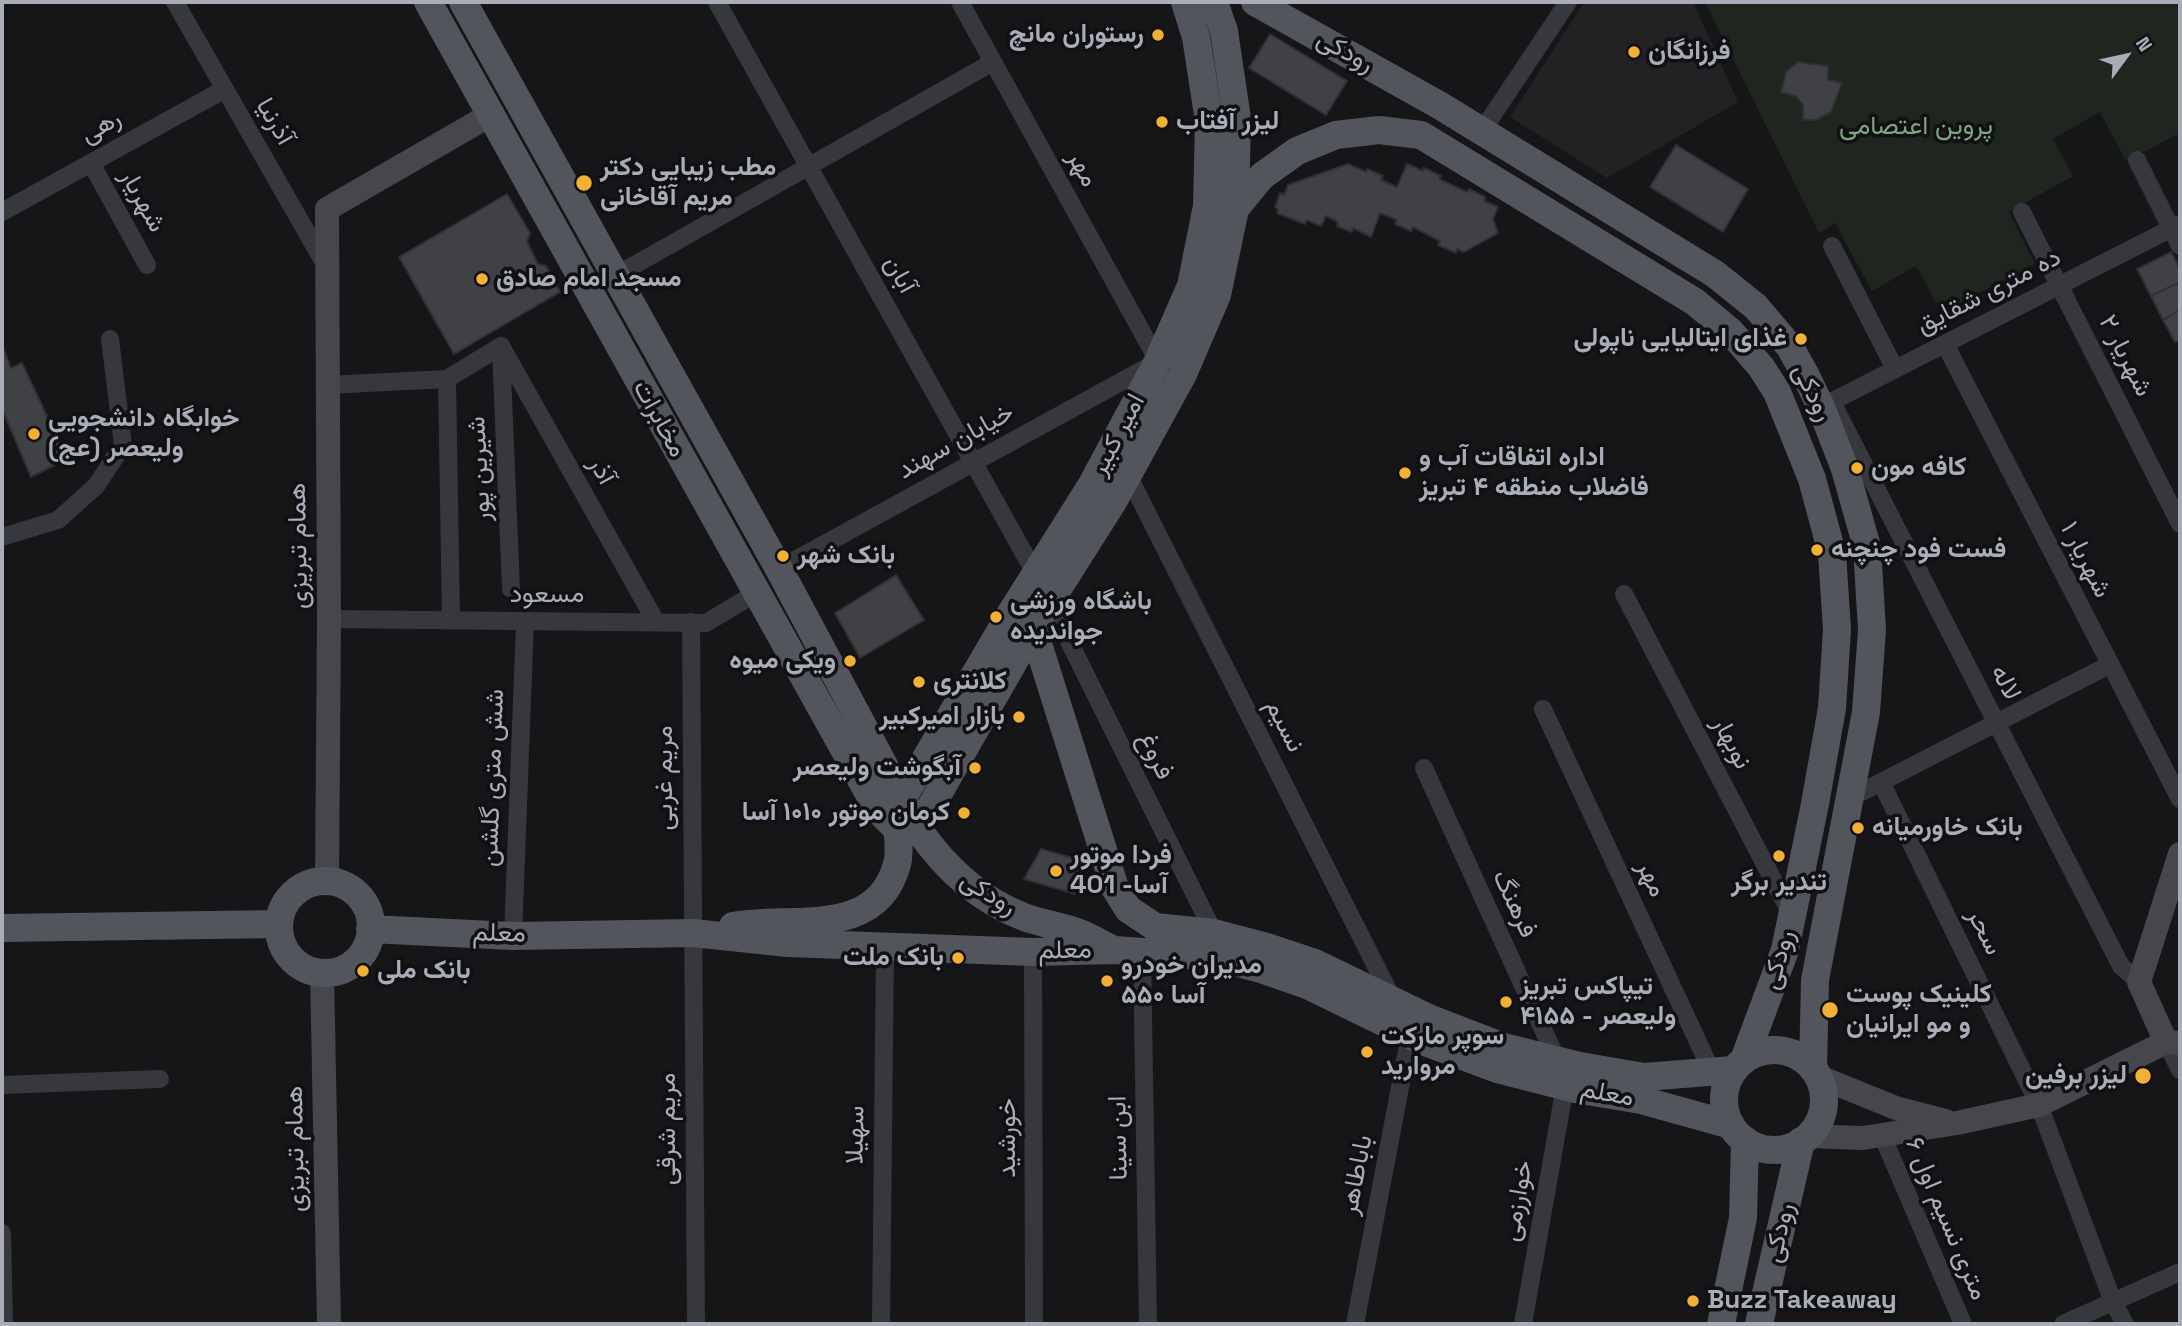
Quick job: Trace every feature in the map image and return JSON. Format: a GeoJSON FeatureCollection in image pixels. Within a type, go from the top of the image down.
{"type":"FeatureCollection","features":[{"type":"Feature","properties":{"kind":"main road","name":"مخابرات"},"geometry":{"type":"LineString","coordinates":[[428,2],[878,810],[908,830]]}},
{"type":"Feature","properties":{"kind":"main road","name":"مخابرات"},"geometry":{"type":"LineString","coordinates":[[463,2],[779,569],[902,799],[908,830]]}},
{"type":"Feature","properties":{"kind":"main road","name":"امیر کبیر"},"geometry":{"type":"LineString","coordinates":[[902,799],[1022,621],[1035,573],[1091,486],[1158,361],[1191,286],[1207,206],[1209,121],[1196,37],[1185,2]]}},
{"type":"Feature","properties":{"kind":"main road","name":"امیر کبیر"},"geometry":{"type":"LineString","coordinates":[[1022,621],[1050,603],[1128,475],[1183,374],[1217,295],[1235,209],[1237,119],[1224,31],[1214,2]]}},
{"type":"Feature","properties":{"kind":"main road","name":"رودکى"},"geometry":{"type":"LineString","coordinates":[[1255,2],[1291,10],[1715,274],[1756,307],[1790,347],[1806,376],[1827,404],[1867,547],[1872,630],[1866,712],[1852,797],[1815,980],[1815,1072]]}},
{"type":"Feature","properties":{"kind":"main road","name":"همام تبریزی"},"geometry":{"type":"LineString","coordinates":[[327,881],[327,209],[490,115]]}},
{"type":"Feature","properties":{"kind":"main road","name":"رودکى"},"geometry":{"type":"LineString","coordinates":[[1235,209],[1262,176],[1297,151],[1336,135],[1379,130],[1421,135],[1695,302],[1731,332],[1761,367],[1777,392],[1812,479],[1832,553],[1838,630],[1832,708],[1784,950],[1730,1068]]}},
{"type":"Feature","properties":{"kind":"main road"},"geometry":{"type":"LineString","coordinates":[[631,368],[657,352]]}},
{"type":"Feature","properties":{"kind":"main road"},"geometry":{"type":"LineString","coordinates":[[1777,392],[1806,376]]}},
{"type":"Feature","properties":{"kind":"main road"},"geometry":{"type":"LineString","coordinates":[[693,933],[752,922],[825,921],[850,916],[883,896],[908,830],[1022,621]]}},
{"type":"Feature","properties":{"kind":"main road","name":"معلم"},"geometry":{"type":"LineString","coordinates":[[1022,621],[1115,888],[1128,909],[1155,928],[1214,933],[1315,963],[1431,1019],[1504,1047],[1561,1073],[1738,1133]]}},
{"type":"Feature","properties":{"kind":"main road"},"geometry":{"type":"LineString","coordinates":[[1834,675],[1868,682]]}},
{"type":"Feature","properties":{"kind":"main road","name":"رودکی"},"geometry":{"type":"LineString","coordinates":[[908,830],[955,875],[991,902],[1025,918],[1073,930],[1128,951]]}},
{"type":"Feature","properties":{"kind":"main road"},"geometry":{"type":"LineString","coordinates":[[1805,1138],[1863,1138],[1957,1123],[2039,1105],[2173,1042],[2139,982],[2180,854]]}},
{"type":"Feature","properties":{"kind":"main road"},"geometry":{"type":"LineString","coordinates":[[327,881],[339,883],[359,896],[365,906],[370,929],[368,941],[355,961],[334,972],[322,973],[299,965],[290,958],[284,948],[279,924],[286,902],[294,893],[315,882],[327,881]]}},
{"type":"Feature","properties":{"kind":"main road"},"geometry":{"type":"LineString","coordinates":[[2,928],[279,924]]}},
{"type":"Feature","properties":{"kind":"main road","name":"معلم"},"geometry":{"type":"LineString","coordinates":[[370,929],[513,936],[693,933],[788,943],[1033,952],[1128,951],[1214,957],[1307,985],[1410,1035],[1497,1069],[1644,1077],[1730,1068]]}},
{"type":"Feature","properties":{"kind":"main road","name":"همام تبریزی"},"geometry":{"type":"LineString","coordinates":[[322,973],[329,1324]]}},
{"type":"Feature","properties":{"kind":"main road"},"geometry":{"type":"LineString","coordinates":[[1768,1050],[1780,1051],[1804,1060],[1815,1072],[1821,1086],[1823,1107],[1816,1127],[1805,1138],[1779,1150],[1755,1146],[1738,1133],[1724,1103],[1730,1068],[1768,1050]]}},
{"type":"Feature","properties":{"kind":"main road"},"geometry":{"type":"LineString","coordinates":[[1815,1072],[1896,1108],[1957,1123]]}},
{"type":"Feature","properties":{"kind":"main road","name":"رودکی"},"geometry":{"type":"LineString","coordinates":[[1721,1324],[1743,1217],[1738,1133]]}},
{"type":"Feature","properties":{"kind":"main road","name":"رودکی"},"geometry":{"type":"LineString","coordinates":[[1759,1324],[1805,1138]]}},
{"type":"Feature","properties":{"kind":"street","name":"آبان"},"geometry":{"type":"LineString","coordinates":[[717,2],[1035,573]]}},
{"type":"Feature","properties":{"kind":"street","name":"مهر"},"geometry":{"type":"LineString","coordinates":[[960,2],[1158,361]]}},
{"type":"Feature","properties":{"kind":"street"},"geometry":{"type":"LineString","coordinates":[[1482,131],[1568,2]]}},
{"type":"Feature","properties":{"kind":"street","name":"آذرنیا"},"geometry":{"type":"LineString","coordinates":[[183,4],[225,89],[328,269]]}},
{"type":"Feature","properties":{"kind":"street"},"geometry":{"type":"LineString","coordinates":[[615,275],[993,62]]}},
{"type":"Feature","properties":{"kind":"street","name":"رهی"},"geometry":{"type":"LineString","coordinates":[[2,212],[225,89]]}},
{"type":"Feature","properties":{"kind":"street"},"geometry":{"type":"LineString","coordinates":[[2137,160],[2176,226],[2180,246]]}},
{"type":"Feature","properties":{"kind":"street","name":"شهریار"},"geometry":{"type":"LineString","coordinates":[[91,163],[147,265]]}},
{"type":"Feature","properties":{"kind":"street","name":"شهریار ۲"},"geometry":{"type":"LineString","coordinates":[[2022,212],[2180,524]]}},
{"type":"Feature","properties":{"kind":"street","name":"ده متری شقایق"},"geometry":{"type":"LineString","coordinates":[[1827,404],[2176,226]]}},
{"type":"Feature","properties":{"kind":"street"},"geometry":{"type":"LineString","coordinates":[[1832,246],[1895,369]]}},
{"type":"Feature","properties":{"kind":"street"},"geometry":{"type":"LineString","coordinates":[[2,538],[58,520],[96,486],[123,445],[110,339]]}},
{"type":"Feature","properties":{"kind":"street","name":"شهریار ۱"},"geometry":{"type":"LineString","coordinates":[[1945,344],[2180,799]]}},
{"type":"Feature","properties":{"kind":"street"},"geometry":{"type":"LineString","coordinates":[[327,385],[447,379],[501,346]]}},
{"type":"Feature","properties":{"kind":"street","name":"شیرین پور"},"geometry":{"type":"LineString","coordinates":[[501,346],[511,589]]}},
{"type":"Feature","properties":{"kind":"street","name":"آذر"},"geometry":{"type":"LineString","coordinates":[[501,346],[656,622]]}},
{"type":"Feature","properties":{"kind":"street"},"geometry":{"type":"LineString","coordinates":[[1158,361],[1183,374]]}},
{"type":"Feature","properties":{"kind":"street","name":"خیابان سهند"},"geometry":{"type":"LineString","coordinates":[[779,569],[1158,361]]}},
{"type":"Feature","properties":{"kind":"street"},"geometry":{"type":"LineString","coordinates":[[447,379],[451,621]]}},
{"type":"Feature","properties":{"kind":"street","name":"لاله"},"geometry":{"type":"LineString","coordinates":[[1827,404],[2121,966],[2139,982]]}},
{"type":"Feature","properties":{"kind":"street","name":"نسیم"},"geometry":{"type":"LineString","coordinates":[[1128,475],[1393,1001]]}},
{"type":"Feature","properties":{"kind":"street","name":"مسعود"},"geometry":{"type":"LineString","coordinates":[[329,619],[706,623],[756,593]]}},
{"type":"Feature","properties":{"kind":"street","name":"نوبهار"},"geometry":{"type":"LineString","coordinates":[[1624,594],[1792,916]]}},
{"type":"Feature","properties":{"kind":"street","name":"فروغ"},"geometry":{"type":"LineString","coordinates":[[1050,603],[1214,933]]}},
{"type":"Feature","properties":{"kind":"street","name":"شش متری گلشن"},"geometry":{"type":"LineString","coordinates":[[513,936],[525,622]]}},
{"type":"Feature","properties":{"kind":"street","name":"مریم غربی"},"geometry":{"type":"LineString","coordinates":[[691,622],[693,933]]}},
{"type":"Feature","properties":{"kind":"street"},"geometry":{"type":"LineString","coordinates":[[1852,797],[2109,665]]}},
{"type":"Feature","properties":{"kind":"street","name":"مهر"},"geometry":{"type":"LineString","coordinates":[[1543,709],[1730,1068]]}},
{"type":"Feature","properties":{"kind":"street","name":"فرهنگ"},"geometry":{"type":"LineString","coordinates":[[1424,768],[1561,1073]]}},
{"type":"Feature","properties":{"kind":"street","name":"سحر"},"geometry":{"type":"LineString","coordinates":[[1881,782],[2039,1105],[2113,1302],[2125,1324]]}},
{"type":"Feature","properties":{"kind":"street","name":"مریم شرقی"},"geometry":{"type":"LineString","coordinates":[[693,933],[696,1324]]}},
{"type":"Feature","properties":{"kind":"street","name":"سهیلا"},"geometry":{"type":"LineString","coordinates":[[881,1324],[885,947]]}},
{"type":"Feature","properties":{"kind":"street","name":"ابن سینا"},"geometry":{"type":"LineString","coordinates":[[1128,951],[1148,1324]]}},
{"type":"Feature","properties":{"kind":"street","name":"خورشید"},"geometry":{"type":"LineString","coordinates":[[1033,952],[1034,1324]]}},
{"type":"Feature","properties":{"kind":"street","name":"باباطاهر"},"geometry":{"type":"LineString","coordinates":[[1355,1324],[1410,1035]]}},
{"type":"Feature","properties":{"kind":"street"},"geometry":{"type":"LineString","coordinates":[[2173,1042],[2180,1070]]}},
{"type":"Feature","properties":{"kind":"street","name":"خوارزمی"},"geometry":{"type":"LineString","coordinates":[[1523,1324],[1561,1073]]}},
{"type":"Feature","properties":{"kind":"street"},"geometry":{"type":"LineString","coordinates":[[2,1085],[159,1079]]}},
{"type":"Feature","properties":{"kind":"street","name":"۶ متری نسیم اول"},"geometry":{"type":"LineString","coordinates":[[1882,1135],[1962,1324]]}},
{"type":"Feature","properties":{"kind":"street"},"geometry":{"type":"LineString","coordinates":[[2,1233],[4,1324]]}},
{"type":"Feature","properties":{"kind":"street"},"geometry":{"type":"LineString","coordinates":[[2063,1324],[2180,1272]]}},
{"type":"Feature","properties":{"kind":"shaded area","name":"فرزانگان"},"geometry":{"type":"Polygon","coordinates":[[[1584,2],[1693,2],[1738,102],[1607,178],[1510,117],[1584,2]]]}},
{"type":"Feature","properties":{"kind":"green space","name":"پروین اعتصامى"},"geometry":{"type":"Polygon","coordinates":[[[1705,2],[2180,2],[2180,133],[2126,161],[2100,112],[2053,139],[2073,176],[2009,212],[2035,264],[1942,313],[1916,266],[1872,291],[1835,223],[1819,233],[1705,2]]]}},
{"type":"Feature","properties":{"kind":"building"},"geometry":{"type":"Polygon","coordinates":[[[1270,34],[1347,81],[1326,115],[1249,68],[1270,34]]]}},
{"type":"Feature","properties":{"kind":"building"},"geometry":{"type":"Polygon","coordinates":[[[1798,62],[1828,66],[1828,80],[1842,83],[1831,112],[1816,120],[1803,120],[1803,105],[1796,96],[1781,92],[1786,72],[1798,62]]]}},
{"type":"Feature","properties":{"kind":"building"},"geometry":{"type":"Polygon","coordinates":[[[1676,145],[1748,189],[1723,232],[1650,187],[1676,145]]]}},
{"type":"Feature","properties":{"kind":"building"},"geometry":{"type":"Polygon","coordinates":[[[1348,164],[1383,176],[1381,180],[1397,187],[1407,164],[1423,171],[1424,168],[1441,176],[1439,179],[1485,197],[1484,201],[1498,207],[1493,219],[1498,233],[1464,252],[1457,249],[1456,253],[1438,245],[1440,241],[1413,227],[1411,231],[1395,224],[1397,220],[1380,213],[1371,237],[1353,228],[1352,232],[1337,226],[1338,222],[1326,216],[1321,226],[1307,220],[1305,224],[1277,213],[1278,209],[1275,207],[1280,193],[1284,195],[1288,185],[1348,164]]]}},
{"type":"Feature","properties":{"kind":"building","name":"مسجد امام صادق"},"geometry":{"type":"Polygon","coordinates":[[[507,194],[530,233],[527,242],[538,264],[546,266],[560,292],[454,354],[399,257],[507,194]]]}},
{"type":"Feature","properties":{"kind":"building"},"geometry":{"type":"Polygon","coordinates":[[[2171,252],[2180,269],[2180,282],[2151,296],[2137,269],[2171,252]]]}},
{"type":"Feature","properties":{"kind":"building"},"geometry":{"type":"Polygon","coordinates":[[[2180,282],[2180,310],[2163,320],[2151,296],[2180,282]]]}},
{"type":"Feature","properties":{"kind":"building"},"geometry":{"type":"Polygon","coordinates":[[[2180,310],[2180,340],[2175,342],[2163,320],[2180,310]]]}},
{"type":"Feature","properties":{"kind":"building","name":"خوابگاه دانشجویی ولیعصر (عج)"},"geometry":{"type":"Polygon","coordinates":[[[2,345],[11,368],[22,363],[67,459],[31,477],[2,409],[2,345]]]}},
{"type":"Feature","properties":{"kind":"building"},"geometry":{"type":"Polygon","coordinates":[[[896,575],[924,620],[860,658],[835,613],[896,575]]]}},
{"type":"Feature","properties":{"kind":"building","name":"فردا موتور 401 -آسا"},"geometry":{"type":"Polygon","coordinates":[[[1041,849],[1087,862],[1075,894],[1024,879],[1041,849]]]}},
{"type":"Feature","properties":{"kind":"place","name":"رستوران مانچ"},"geometry":{"type":"Point","coordinates":[1158,35]}},
{"type":"Feature","properties":{"kind":"place","name":"فرزانگان"},"geometry":{"type":"Point","coordinates":[1634,52]}},
{"type":"Feature","properties":{"kind":"place","name":"لیزر آفتاب"},"geometry":{"type":"Point","coordinates":[1162,122]}},
{"type":"Feature","properties":{"kind":"place","name":"مطب زیبایی دکتر مریم آقاخانی"},"geometry":{"type":"Point","coordinates":[584,183]}},
{"type":"Feature","properties":{"kind":"place","name":"مسجد امام صادق"},"geometry":{"type":"Point","coordinates":[482,279]}},
{"type":"Feature","properties":{"kind":"place","name":"غذای ایتالیایی ناپولی"},"geometry":{"type":"Point","coordinates":[1801,339]}},
{"type":"Feature","properties":{"kind":"place","name":"خوابگاه دانشجویی ولیعصر (عج)"},"geometry":{"type":"Point","coordinates":[34,434]}},
{"type":"Feature","properties":{"kind":"place","name":"کافه مون"},"geometry":{"type":"Point","coordinates":[1857,468]}},
{"type":"Feature","properties":{"kind":"place","name":"اداره اتفاقات آب و فاضلاب منطقه ۴ تبریز"},"geometry":{"type":"Point","coordinates":[1405,473]}},
{"type":"Feature","properties":{"kind":"place","name":"فست فود چنچنه"},"geometry":{"type":"Point","coordinates":[1817,550]}},
{"type":"Feature","properties":{"kind":"place","name":"بانک شهر"},"geometry":{"type":"Point","coordinates":[783,556]}},
{"type":"Feature","properties":{"kind":"place","name":"باشگاه ورزشی جواندیده"},"geometry":{"type":"Point","coordinates":[996,617]}},
{"type":"Feature","properties":{"kind":"place","name":"ویکی میوه"},"geometry":{"type":"Point","coordinates":[850,661]}},
{"type":"Feature","properties":{"kind":"place","name":"کلانتری"},"geometry":{"type":"Point","coordinates":[919,682]}},
{"type":"Feature","properties":{"kind":"place","name":"بازار امیرکبیر"},"geometry":{"type":"Point","coordinates":[1019,717]}},
{"type":"Feature","properties":{"kind":"place","name":"آبگوشت ولیعصر"},"geometry":{"type":"Point","coordinates":[975,768]}},
{"type":"Feature","properties":{"kind":"place","name":"کرمان موتور ۱۰۱۰ آسا"},"geometry":{"type":"Point","coordinates":[964,813]}},
{"type":"Feature","properties":{"kind":"place","name":"بانک خاورمیانه"},"geometry":{"type":"Point","coordinates":[1858,828]}},
{"type":"Feature","properties":{"kind":"place","name":"تندیر برگر"},"geometry":{"type":"Point","coordinates":[1779,856]}},
{"type":"Feature","properties":{"kind":"place","name":"فردا موتور 401 -آسا"},"geometry":{"type":"Point","coordinates":[1056,871]}},
{"type":"Feature","properties":{"kind":"place","name":"بانک ملت"},"geometry":{"type":"Point","coordinates":[958,958]}},
{"type":"Feature","properties":{"kind":"place","name":"بانک ملی"},"geometry":{"type":"Point","coordinates":[363,971]}},
{"type":"Feature","properties":{"kind":"place","name":"مدیران خودرو ۵۵۰ آسا"},"geometry":{"type":"Point","coordinates":[1107,981]}},
{"type":"Feature","properties":{"kind":"place","name":"تیپاکس تبریز ولیعصر - ۴۱۵۵"},"geometry":{"type":"Point","coordinates":[1506,1002]}},
{"type":"Feature","properties":{"kind":"place","name":"کلینیک پوست و مو ایرانیان"},"geometry":{"type":"Point","coordinates":[1830,1010]}},
{"type":"Feature","properties":{"kind":"place","name":"سوپر مارکت مروارید"},"geometry":{"type":"Point","coordinates":[1367,1052]}},
{"type":"Feature","properties":{"kind":"place","name":"لیزر برفین"},"geometry":{"type":"Point","coordinates":[2143,1076]}},
{"type":"Feature","properties":{"kind":"place","name":"Buzz Takeaway"},"geometry":{"type":"Point","coordinates":[1693,1301]}}]}
